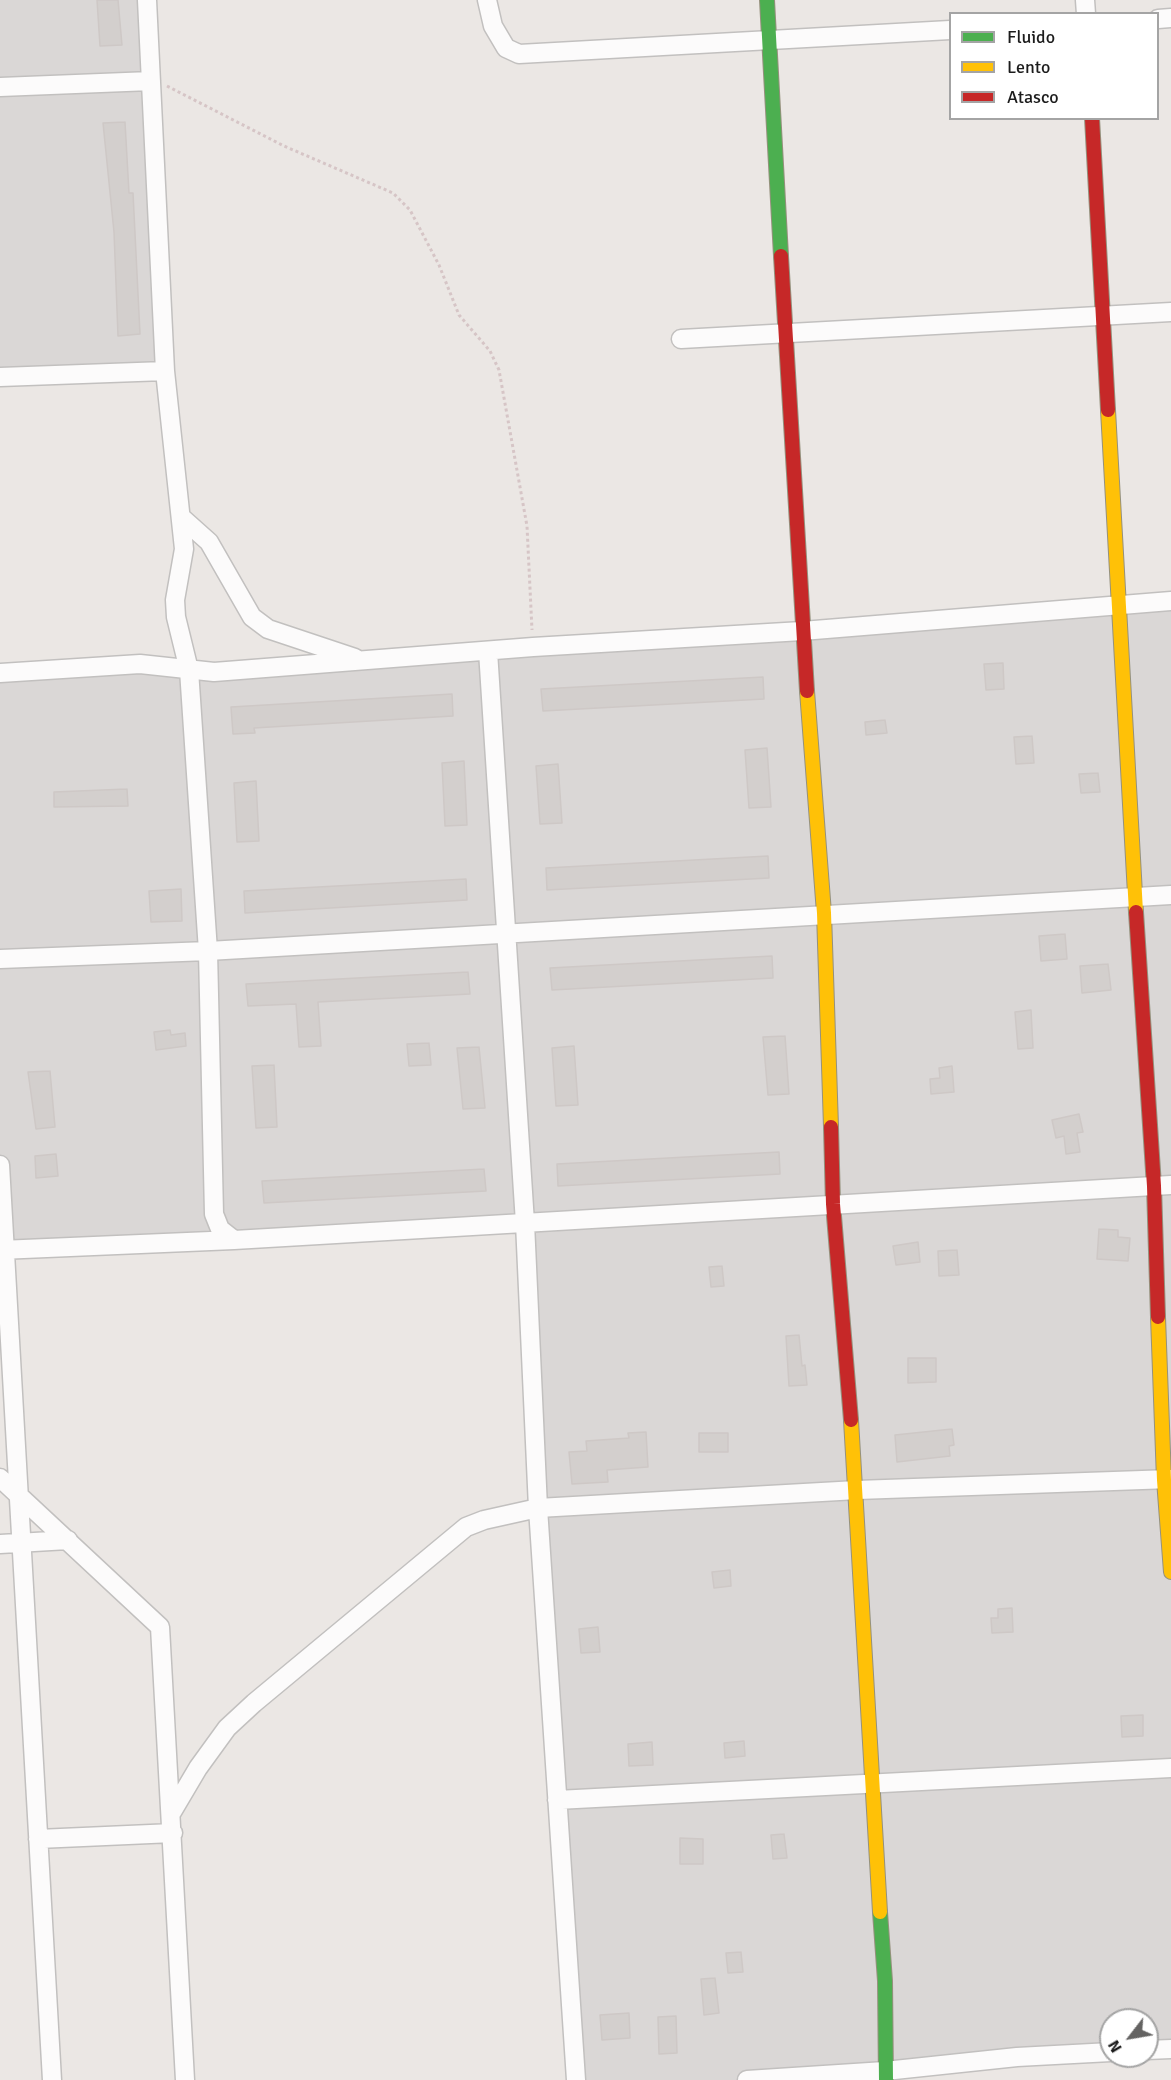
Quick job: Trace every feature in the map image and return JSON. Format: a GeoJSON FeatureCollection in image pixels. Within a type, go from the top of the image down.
{"type":"FeatureCollection","features":[{"type":"Feature","properties":{"kind":"street"},"geometry":{"type":"LineString","coordinates":[[147,0],[165,371],[184,549],[176,608],[189,670],[208,951],[214,1214],[220,1229],[234,1240]]}},
{"type":"Feature","properties":{"kind":"street"},"geometry":{"type":"LineString","coordinates":[[487,0],[492,26],[506,48],[519,54],[949,30]]}},
{"type":"Feature","properties":{"kind":"street"},"geometry":{"type":"LineString","coordinates":[[767,0],[802,631],[824,913],[833,1204],[857,1490],[871,1784],[885,1981],[886,2075]]}},
{"type":"Feature","properties":{"kind":"street"},"geometry":{"type":"LineString","coordinates":[[0,87],[151,81]]}},
{"type":"Feature","properties":{"kind":"street"},"geometry":{"type":"LineString","coordinates":[[1092,120],[1121,605],[1135,897],[1163,1186],[1167,1480],[1171,1572]]}},
{"type":"Feature","properties":{"kind":"street"},"geometry":{"type":"LineString","coordinates":[[681,339],[1171,312]]}},
{"type":"Feature","properties":{"kind":"street"},"geometry":{"type":"LineString","coordinates":[[0,377],[165,371]]}},
{"type":"Feature","properties":{"kind":"street"},"geometry":{"type":"LineString","coordinates":[[181,517],[209,542],[252,617],[268,629],[365,662]]}},
{"type":"Feature","properties":{"kind":"street"},"geometry":{"type":"LineString","coordinates":[[0,673],[140,664],[214,672],[365,662],[533,647],[802,631],[1171,601]]}},
{"type":"Feature","properties":{"kind":"street"},"geometry":{"type":"LineString","coordinates":[[488,651],[525,1223],[538,1508],[576,2080]]}},
{"type":"Feature","properties":{"kind":"street"},"geometry":{"type":"LineString","coordinates":[[0,959],[208,951],[1171,894]]}},
{"type":"Feature","properties":{"kind":"street"},"geometry":{"type":"LineString","coordinates":[[0,1165],[3,1250],[52,2080]]}},
{"type":"Feature","properties":{"kind":"street"},"geometry":{"type":"LineString","coordinates":[[3,1250],[234,1240],[1163,1186]]}},
{"type":"Feature","properties":{"kind":"street"},"geometry":{"type":"LineString","coordinates":[[0,1478],[160,1627],[185,2080]]}},
{"type":"Feature","properties":{"kind":"street"},"geometry":{"type":"LineString","coordinates":[[171,1812],[198,1768],[227,1728],[337,1632],[466,1527],[500,1515],[538,1508],[857,1490],[1167,1480]]}},
{"type":"Feature","properties":{"kind":"street"},"geometry":{"type":"LineString","coordinates":[[0,1544],[68,1540]]}},
{"type":"Feature","properties":{"kind":"street"},"geometry":{"type":"LineString","coordinates":[[557,1800],[1171,1768]]}},
{"type":"Feature","properties":{"kind":"street"},"geometry":{"type":"LineString","coordinates":[[38,1839],[173,1833]]}},
{"type":"Feature","properties":{"kind":"street"},"geometry":{"type":"LineString","coordinates":[[747,2080],[886,2075],[1017,2057],[1099,2053]]}},
{"type":"Feature","properties":{"kind":"path"},"geometry":{"type":"LineString","coordinates":[[151,81],[175,88],[284,146],[393,193],[410,210],[439,265],[459,315],[490,351],[499,370],[528,526],[533,647]]}},
{"type":"Feature","properties":{"kind":"shaded area"},"geometry":{"type":"Polygon","coordinates":[[[0,0],[147,0],[165,371],[0,377],[0,0]]]}},
{"type":"Feature","properties":{"kind":"shaded area"},"geometry":{"type":"Polygon","coordinates":[[[1171,601],[1171,2049],[1159,2050],[1159,2008],[1099,2008],[1099,2053],[747,2080],[576,2080],[525,1223],[0,1251],[0,673],[189,670],[1171,601]]]}},
{"type":"Feature","properties":{"kind":"building"},"geometry":{"type":"Polygon","coordinates":[[[97,0],[118,0],[122,45],[100,46],[97,0]]]}},
{"type":"Feature","properties":{"kind":"building"},"geometry":{"type":"Polygon","coordinates":[[[125,122],[129,193],[133,193],[140,334],[118,336],[114,232],[103,123],[125,122]]]}},
{"type":"Feature","properties":{"kind":"building"},"geometry":{"type":"Polygon","coordinates":[[[1003,663],[1004,689],[986,690],[984,664],[1003,663]]]}},
{"type":"Feature","properties":{"kind":"building"},"geometry":{"type":"Polygon","coordinates":[[[763,677],[764,699],[543,711],[541,689],[763,677]]]}},
{"type":"Feature","properties":{"kind":"building"},"geometry":{"type":"Polygon","coordinates":[[[452,694],[453,716],[254,728],[255,733],[233,734],[231,707],[452,694]]]}},
{"type":"Feature","properties":{"kind":"building"},"geometry":{"type":"Polygon","coordinates":[[[885,720],[887,733],[866,735],[865,722],[885,720]]]}},
{"type":"Feature","properties":{"kind":"building"},"geometry":{"type":"Polygon","coordinates":[[[1032,736],[1034,763],[1016,764],[1014,737],[1032,736]]]}},
{"type":"Feature","properties":{"kind":"building"},"geometry":{"type":"Polygon","coordinates":[[[767,748],[771,807],[749,808],[745,750],[767,748]]]}},
{"type":"Feature","properties":{"kind":"building"},"geometry":{"type":"Polygon","coordinates":[[[464,761],[467,825],[445,826],[442,763],[464,761]]]}},
{"type":"Feature","properties":{"kind":"building"},"geometry":{"type":"Polygon","coordinates":[[[558,764],[562,823],[540,824],[536,766],[558,764]]]}},
{"type":"Feature","properties":{"kind":"building"},"geometry":{"type":"Polygon","coordinates":[[[1098,773],[1100,792],[1081,793],[1079,774],[1098,773]]]}},
{"type":"Feature","properties":{"kind":"building"},"geometry":{"type":"Polygon","coordinates":[[[256,781],[259,841],[237,842],[234,783],[256,781]]]}},
{"type":"Feature","properties":{"kind":"building"},"geometry":{"type":"Polygon","coordinates":[[[127,789],[128,806],[54,807],[54,792],[127,789]]]}},
{"type":"Feature","properties":{"kind":"building"},"geometry":{"type":"Polygon","coordinates":[[[768,856],[769,878],[547,890],[546,868],[768,856]]]}},
{"type":"Feature","properties":{"kind":"building"},"geometry":{"type":"Polygon","coordinates":[[[466,879],[467,900],[245,913],[244,891],[466,879]]]}},
{"type":"Feature","properties":{"kind":"building"},"geometry":{"type":"Polygon","coordinates":[[[181,889],[182,921],[151,922],[149,891],[181,889]]]}},
{"type":"Feature","properties":{"kind":"building"},"geometry":{"type":"Polygon","coordinates":[[[1065,934],[1067,959],[1041,961],[1039,936],[1065,934]]]}},
{"type":"Feature","properties":{"kind":"building"},"geometry":{"type":"Polygon","coordinates":[[[772,956],[773,978],[552,990],[550,968],[772,956]]]}},
{"type":"Feature","properties":{"kind":"building"},"geometry":{"type":"Polygon","coordinates":[[[1108,964],[1111,990],[1082,993],[1080,966],[1108,964]]]}},
{"type":"Feature","properties":{"kind":"building"},"geometry":{"type":"Polygon","coordinates":[[[468,972],[470,994],[318,1002],[321,1046],[299,1047],[296,1004],[248,1006],[246,984],[468,972]]]}},
{"type":"Feature","properties":{"kind":"building"},"geometry":{"type":"Polygon","coordinates":[[[1031,1010],[1033,1048],[1018,1049],[1015,1012],[1031,1010]]]}},
{"type":"Feature","properties":{"kind":"building"},"geometry":{"type":"Polygon","coordinates":[[[170,1030],[171,1035],[185,1033],[186,1046],[156,1050],[154,1032],[170,1030]]]}},
{"type":"Feature","properties":{"kind":"building"},"geometry":{"type":"Polygon","coordinates":[[[785,1036],[789,1094],[768,1095],[763,1037],[785,1036]]]}},
{"type":"Feature","properties":{"kind":"building"},"geometry":{"type":"Polygon","coordinates":[[[429,1043],[431,1065],[409,1066],[407,1044],[429,1043]]]}},
{"type":"Feature","properties":{"kind":"building"},"geometry":{"type":"Polygon","coordinates":[[[574,1046],[578,1105],[556,1106],[552,1048],[574,1046]]]}},
{"type":"Feature","properties":{"kind":"building"},"geometry":{"type":"Polygon","coordinates":[[[479,1047],[485,1108],[463,1109],[457,1048],[479,1047]]]}},
{"type":"Feature","properties":{"kind":"building"},"geometry":{"type":"Polygon","coordinates":[[[274,1065],[277,1127],[256,1128],[252,1066],[274,1065]]]}},
{"type":"Feature","properties":{"kind":"building"},"geometry":{"type":"Polygon","coordinates":[[[952,1066],[954,1092],[931,1094],[930,1079],[940,1078],[939,1068],[952,1066]]]}},
{"type":"Feature","properties":{"kind":"building"},"geometry":{"type":"Polygon","coordinates":[[[50,1071],[55,1127],[36,1129],[28,1072],[50,1071]]]}},
{"type":"Feature","properties":{"kind":"building"},"geometry":{"type":"Polygon","coordinates":[[[1079,1114],[1083,1132],[1077,1133],[1080,1152],[1066,1154],[1064,1136],[1056,1138],[1052,1120],[1079,1114]]]}},
{"type":"Feature","properties":{"kind":"building"},"geometry":{"type":"Polygon","coordinates":[[[779,1152],[780,1174],[558,1186],[557,1164],[779,1152]]]}},
{"type":"Feature","properties":{"kind":"building"},"geometry":{"type":"Polygon","coordinates":[[[56,1154],[58,1176],[36,1178],[35,1156],[56,1154]]]}},
{"type":"Feature","properties":{"kind":"building"},"geometry":{"type":"Polygon","coordinates":[[[484,1169],[486,1191],[264,1203],[262,1181],[484,1169]]]}},
{"type":"Feature","properties":{"kind":"building"},"geometry":{"type":"Polygon","coordinates":[[[1099,1229],[1118,1230],[1118,1237],[1130,1238],[1128,1261],[1097,1259],[1099,1229]]]}},
{"type":"Feature","properties":{"kind":"building"},"geometry":{"type":"Polygon","coordinates":[[[918,1242],[920,1262],[896,1265],[893,1246],[918,1242]]]}},
{"type":"Feature","properties":{"kind":"building"},"geometry":{"type":"Polygon","coordinates":[[[957,1250],[959,1275],[939,1276],[938,1251],[957,1250]]]}},
{"type":"Feature","properties":{"kind":"building"},"geometry":{"type":"Polygon","coordinates":[[[722,1266],[724,1286],[711,1287],[709,1267],[722,1266]]]}},
{"type":"Feature","properties":{"kind":"building"},"geometry":{"type":"Polygon","coordinates":[[[799,1335],[802,1366],[805,1365],[807,1385],[789,1386],[786,1336],[799,1335]]]}},
{"type":"Feature","properties":{"kind":"building"},"geometry":{"type":"Polygon","coordinates":[[[908,1358],[936,1358],[936,1382],[908,1383],[908,1358]]]}},
{"type":"Feature","properties":{"kind":"building"},"geometry":{"type":"Polygon","coordinates":[[[952,1429],[954,1445],[949,1446],[950,1456],[897,1462],[895,1435],[952,1429]]]}},
{"type":"Feature","properties":{"kind":"building"},"geometry":{"type":"Polygon","coordinates":[[[646,1432],[648,1467],[607,1470],[608,1482],[572,1484],[569,1452],[587,1451],[586,1441],[629,1438],[628,1433],[646,1432]]]}},
{"type":"Feature","properties":{"kind":"building"},"geometry":{"type":"Polygon","coordinates":[[[699,1433],[728,1433],[728,1452],[699,1452],[699,1433]]]}},
{"type":"Feature","properties":{"kind":"building"},"geometry":{"type":"Polygon","coordinates":[[[730,1570],[731,1586],[714,1588],[712,1572],[730,1570]]]}},
{"type":"Feature","properties":{"kind":"building"},"geometry":{"type":"Polygon","coordinates":[[[1012,1608],[1013,1632],[992,1633],[991,1618],[998,1618],[998,1609],[1012,1608]]]}},
{"type":"Feature","properties":{"kind":"building"},"geometry":{"type":"Polygon","coordinates":[[[598,1627],[600,1652],[581,1653],[579,1629],[598,1627]]]}},
{"type":"Feature","properties":{"kind":"building"},"geometry":{"type":"Polygon","coordinates":[[[1143,1715],[1143,1736],[1122,1737],[1121,1716],[1143,1715]]]}},
{"type":"Feature","properties":{"kind":"building"},"geometry":{"type":"Polygon","coordinates":[[[744,1741],[745,1756],[725,1758],[724,1743],[744,1741]]]}},
{"type":"Feature","properties":{"kind":"building"},"geometry":{"type":"Polygon","coordinates":[[[652,1742],[653,1765],[629,1766],[628,1744],[652,1742]]]}},
{"type":"Feature","properties":{"kind":"building"},"geometry":{"type":"Polygon","coordinates":[[[784,1834],[787,1858],[773,1859],[771,1835],[784,1834]]]}},
{"type":"Feature","properties":{"kind":"building"},"geometry":{"type":"Polygon","coordinates":[[[680,1838],[703,1839],[703,1864],[680,1864],[680,1838]]]}},
{"type":"Feature","properties":{"kind":"building"},"geometry":{"type":"Polygon","coordinates":[[[741,1952],[743,1972],[728,1973],[726,1953],[741,1952]]]}},
{"type":"Feature","properties":{"kind":"building"},"geometry":{"type":"Polygon","coordinates":[[[715,1978],[719,2013],[704,2015],[701,1979],[715,1978]]]}},
{"type":"Feature","properties":{"kind":"building"},"geometry":{"type":"Polygon","coordinates":[[[629,2013],[630,2038],[602,2040],[600,2015],[629,2013]]]}},
{"type":"Feature","properties":{"kind":"building"},"geometry":{"type":"Polygon","coordinates":[[[676,2016],[677,2053],[659,2054],[658,2017],[676,2016]]]}},
{"type":"Feature","properties":{"kind":"traffic: fast"},"geometry":{"type":"LineString","coordinates":[[767,0],[781,256]]}},
{"type":"Feature","properties":{"kind":"traffic: fast"},"geometry":{"type":"LineString","coordinates":[[880,1912],[885,1981],[886,2080]]}},
{"type":"Feature","properties":{"kind":"traffic: slow"},"geometry":{"type":"LineString","coordinates":[[1108,410],[1136,912]]}},
{"type":"Feature","properties":{"kind":"traffic: slow"},"geometry":{"type":"LineString","coordinates":[[807,691],[824,913],[831,1127]]}},
{"type":"Feature","properties":{"kind":"traffic: slow"},"geometry":{"type":"LineString","coordinates":[[1158,1317],[1164,1480],[1171,1572]]}},
{"type":"Feature","properties":{"kind":"traffic: slow"},"geometry":{"type":"LineString","coordinates":[[851,1420],[880,1912]]}},
{"type":"Feature","properties":{"kind":"traffic: jam"},"geometry":{"type":"LineString","coordinates":[[1092,120],[1108,410]]}},
{"type":"Feature","properties":{"kind":"traffic: jam"},"geometry":{"type":"LineString","coordinates":[[781,256],[807,691]]}},
{"type":"Feature","properties":{"kind":"traffic: jam"},"geometry":{"type":"LineString","coordinates":[[1136,912],[1154,1186],[1158,1317]]}},
{"type":"Feature","properties":{"kind":"traffic: jam"},"geometry":{"type":"LineString","coordinates":[[831,1127],[833,1204],[851,1420]]}}]}
